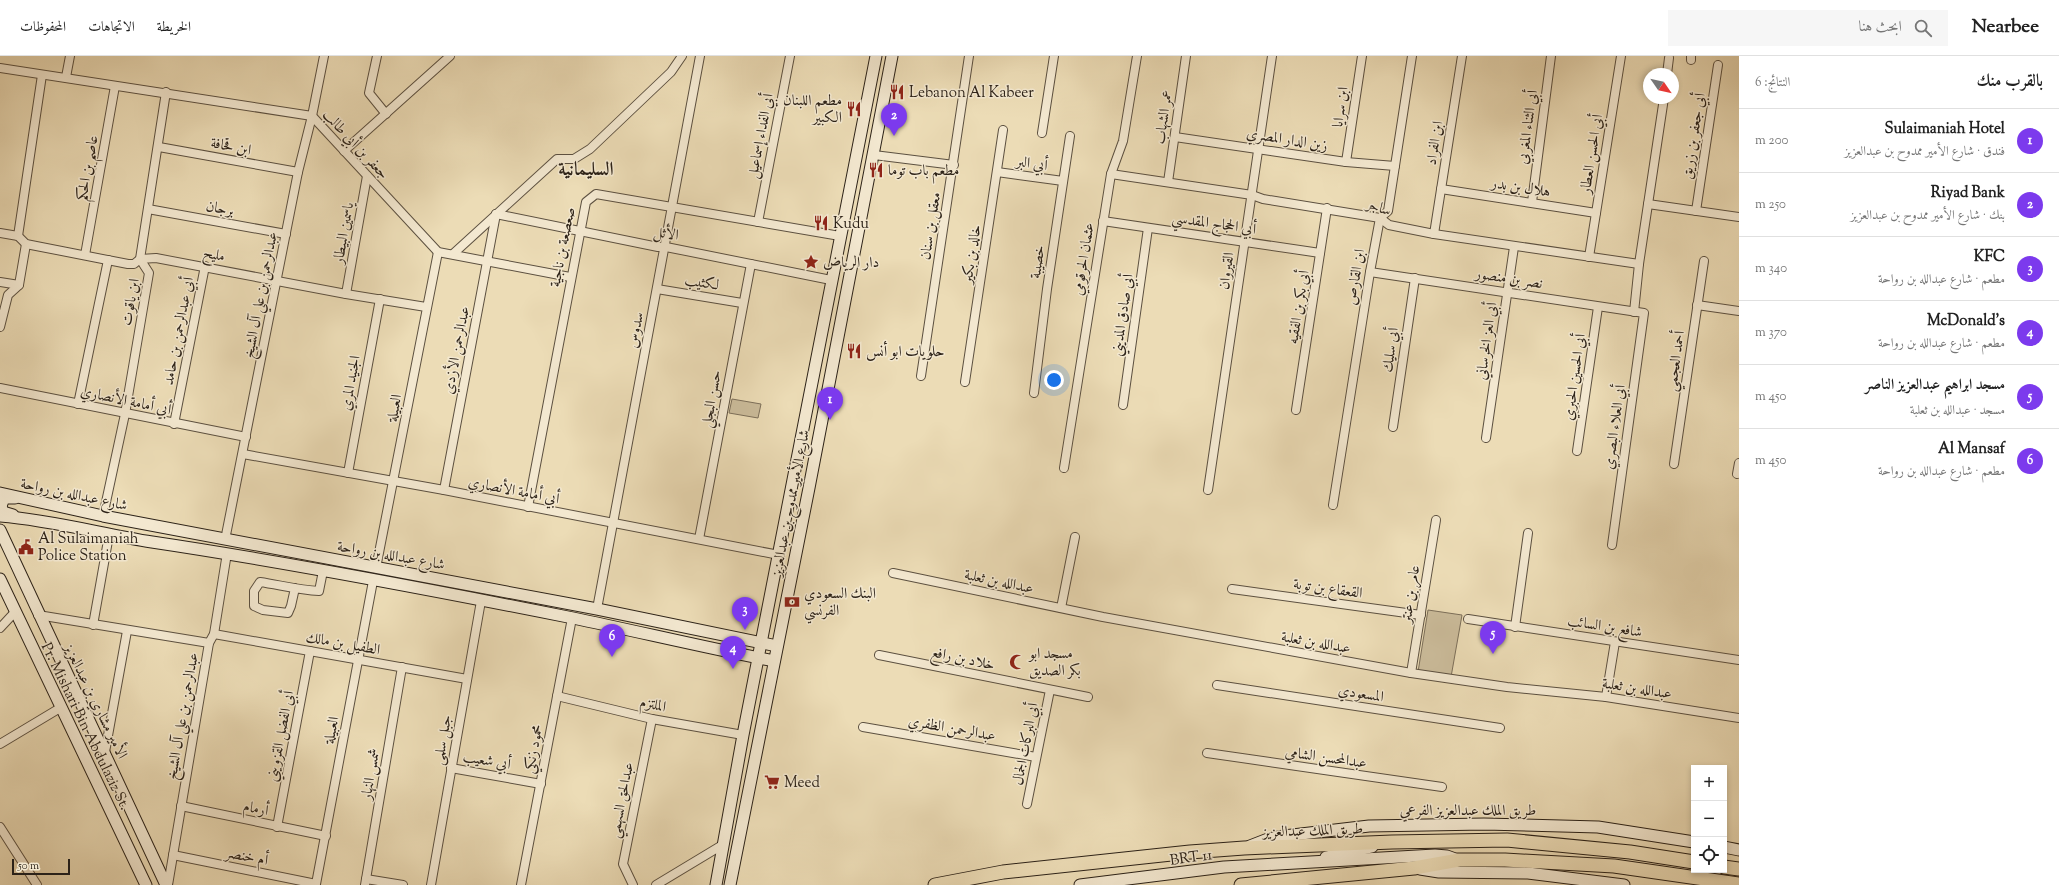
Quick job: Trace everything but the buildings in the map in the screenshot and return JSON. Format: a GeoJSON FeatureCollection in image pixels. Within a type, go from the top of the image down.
{"type":"FeatureCollection","features":[{"type":"Feature","properties":{"kind":"main road","name":"طريق الملك عبدالعزيز"},"geometry":{"type":"LineString","coordinates":[[935,885],[1003,872],[1119,859],[1244,848],[1392,842],[1508,840],[1630,852],[1691,862]]}},
{"type":"Feature","properties":{"kind":"main road"},"geometry":{"type":"LineString","coordinates":[[1241,885],[1414,868],[1458,860],[1505,860],[1614,866],[1739,884]]}},
{"type":"Feature","properties":{"kind":"main road"},"geometry":{"type":"LineString","coordinates":[[1727,867],[1739,869]]}},
{"type":"Feature","properties":{"kind":"street"},"geometry":{"type":"LineString","coordinates":[[66,78],[70,56]]}},
{"type":"Feature","properties":{"kind":"street","name":"عبدالرحمن بن علي آل الشيخ"},"geometry":{"type":"LineString","coordinates":[[225,540],[278,281],[298,172],[312,116],[324,56]]}},
{"type":"Feature","properties":{"kind":"street"},"geometry":{"type":"LineString","coordinates":[[378,56],[369,93],[386,114]]}},
{"type":"Feature","properties":{"kind":"street"},"geometry":{"type":"LineString","coordinates":[[344,151],[450,56]]}},
{"type":"Feature","properties":{"kind":"street"},"geometry":{"type":"LineString","coordinates":[[454,254],[496,214],[557,160],[574,159],[590,149],[671,72],[682,56]]}},
{"type":"Feature","properties":{"kind":"street","name":"سدوس"},"geometry":{"type":"LineString","coordinates":[[597,609],[666,247],[700,56]]}},
{"type":"Feature","properties":{"kind":"street","name":"أبي الفداء إسماعيل"},"geometry":{"type":"LineString","coordinates":[[758,222],[790,56]]}},
{"type":"Feature","properties":{"kind":"street","name":"شارع الأمير ممدوح بن عبدالعزيز"},"geometry":{"type":"LineString","coordinates":[[716,885],[743,735],[876,56]]}},
{"type":"Feature","properties":{"kind":"street","name":"شارع الأمير ممدوح بن عبدالعزيز"},"geometry":{"type":"LineString","coordinates":[[730,885],[874,155],[892,56]]}},
{"type":"Feature","properties":{"kind":"street","name":"معقل بن سنان"},"geometry":{"type":"LineString","coordinates":[[921,376],[954,165],[969,56]]}},
{"type":"Feature","properties":{"kind":"street"},"geometry":{"type":"LineString","coordinates":[[1042,133],[1054,56]]}},
{"type":"Feature","properties":{"kind":"street","name":"عثمان الحرقومي"},"geometry":{"type":"LineString","coordinates":[[1064,468],[1111,174],[1122,141],[1137,56]]}},
{"type":"Feature","properties":{"kind":"street","name":"عمر الشهاب"},"geometry":{"type":"LineString","coordinates":[[1168,182],[1186,56]]}},
{"type":"Feature","properties":{"kind":"street","name":"القيروان"},"geometry":{"type":"LineString","coordinates":[[1208,490],[1272,56]]}},
{"type":"Feature","properties":{"kind":"street","name":"ابن سرايا"},"geometry":{"type":"LineString","coordinates":[[1346,162],[1362,56]]}},
{"type":"Feature","properties":{"kind":"street","name":"ابن القارص"},"geometry":{"type":"LineString","coordinates":[[1333,505],[1370,272],[1380,218],[1388,211],[1412,56]]}},
{"type":"Feature","properties":{"kind":"street","name":"ابن الفراد"},"geometry":{"type":"LineString","coordinates":[[1434,234],[1462,56]]}},
{"type":"Feature","properties":{"kind":"street","name":"أبي الثناء المغربي"},"geometry":{"type":"LineString","coordinates":[[1532,202],[1551,56]]}},
{"type":"Feature","properties":{"kind":"street","name":"أبي الحسن العطار"},"geometry":{"type":"LineString","coordinates":[[1589,257],[1621,56]]}},
{"type":"Feature","properties":{"kind":"street"},"geometry":{"type":"LineString","coordinates":[[1668,68],[1669,58]]}},
{"type":"Feature","properties":{"kind":"street","name":"أبي جعفر بن زريق"},"geometry":{"type":"LineString","coordinates":[[1696,211],[1718,65]]}},
{"type":"Feature","properties":{"kind":"street","name":"جعفر بن أبي طالب"},"geometry":{"type":"LineString","coordinates":[[0,68],[42,76],[166,92],[312,116],[438,252]]}},
{"type":"Feature","properties":{"kind":"street"},"geometry":{"type":"LineString","coordinates":[[18,236],[42,76]]}},
{"type":"Feature","properties":{"kind":"street","name":"عاصم بن الحكم"},"geometry":{"type":"LineString","coordinates":[[86,255],[115,86]]}},
{"type":"Feature","properties":{"kind":"street","name":"ابن ياقوت"},"geometry":{"type":"LineString","coordinates":[[103,516],[125,414],[149,273],[140,259],[159,146],[166,92]]}},
{"type":"Feature","properties":{"kind":"street"},"geometry":{"type":"LineString","coordinates":[[1634,312],[1639,264],[1663,104]]}},
{"type":"Feature","properties":{"kind":"street","name":"خالد بن بكير"},"geometry":{"type":"LineString","coordinates":[[965,382],[998,172],[1003,130]]}},
{"type":"Feature","properties":{"kind":"street","name":"خصيبة"},"geometry":{"type":"LineString","coordinates":[[1034,393],[1070,136]]}},
{"type":"Feature","properties":{"kind":"street","name":"زين الدار المصري"},"geometry":{"type":"LineString","coordinates":[[1175,136],[1346,162],[1395,166]]}},
{"type":"Feature","properties":{"kind":"street","name":"ابن قحافة"},"geometry":{"type":"LineString","coordinates":[[159,146],[298,172]]}},
{"type":"Feature","properties":{"kind":"street"},"geometry":{"type":"LineString","coordinates":[[874,155],[954,165]]}},
{"type":"Feature","properties":{"kind":"street","name":"أبي البر"},"geometry":{"type":"LineString","coordinates":[[998,172],[1063,181]]}},
{"type":"Feature","properties":{"kind":"street","name":"ساجر"},"geometry":{"type":"LineString","coordinates":[[1111,174],[1327,208],[1380,218],[1389,225],[1434,234],[1514,247],[1639,264]]}},
{"type":"Feature","properties":{"kind":"street","name":"ياسمين البيطار"},"geometry":{"type":"LineString","coordinates":[[346,294],[367,176]]}},
{"type":"Feature","properties":{"kind":"street","name":"هلال بن بدر"},"geometry":{"type":"LineString","coordinates":[[1441,189],[1596,213]]}},
{"type":"Feature","properties":{"kind":"street","name":"صعصعة بن ناجية"},"geometry":{"type":"LineString","coordinates":[[528,507],[570,276],[586,202],[596,194],[840,236]]}},
{"type":"Feature","properties":{"kind":"street"},"geometry":{"type":"LineString","coordinates":[[1648,204],[1739,218]]}},
{"type":"Feature","properties":{"kind":"street","name":"أبي بكر بن الفقيه"},"geometry":{"type":"LineString","coordinates":[[1296,410],[1327,208]]}},
{"type":"Feature","properties":{"kind":"street","name":"برجان"},"geometry":{"type":"LineString","coordinates":[[148,209],[286,234]]}},
{"type":"Feature","properties":{"kind":"street","name":"الأثل"},"geometry":{"type":"LineString","coordinates":[[496,214],[579,232],[658,247],[666,247],[831,280]]}},
{"type":"Feature","properties":{"kind":"street","name":"عبدالرحمن الأزدي"},"geometry":{"type":"LineString","coordinates":[[444,490],[496,214]]}},
{"type":"Feature","properties":{"kind":"street","name":"أبي الحجاج المقدسي"},"geometry":{"type":"LineString","coordinates":[[1103,221],[1320,253]]}},
{"type":"Feature","properties":{"kind":"street","name":"أبي صادق المديني"},"geometry":{"type":"LineString","coordinates":[[1123,405],[1148,228]]}},
{"type":"Feature","properties":{"kind":"street"},"geometry":{"type":"LineString","coordinates":[[0,234],[18,236],[26,244],[19,285],[8,295],[0,327]]}},
{"type":"Feature","properties":{"kind":"street","name":"مليح"},"geometry":{"type":"LineString","coordinates":[[26,244],[128,264],[134,264],[140,259],[156,258],[426,308]]}},
{"type":"Feature","properties":{"kind":"street","name":"أبي العز الخرساني"},"geometry":{"type":"LineString","coordinates":[[1486,438],[1514,247]]}},
{"type":"Feature","properties":{"kind":"street"},"geometry":{"type":"LineString","coordinates":[[438,252],[570,276]]}},
{"type":"Feature","properties":{"kind":"street","name":"العبيلة"},"geometry":{"type":"LineString","coordinates":[[376,568],[438,252]]}},
{"type":"Feature","properties":{"kind":"street"},"geometry":{"type":"LineString","coordinates":[[78,404],[108,260]]}},
{"type":"Feature","properties":{"kind":"street","name":"أحمد العجمي"},"geometry":{"type":"LineString","coordinates":[[1674,464],[1704,261]]}},
{"type":"Feature","properties":{"kind":"street","name":"حسن البجلي"},"geometry":{"type":"LineString","coordinates":[[699,539],[742,303],[751,264]]}},
{"type":"Feature","properties":{"kind":"street","name":"أبي عبدالرحمن بن حامد"},"geometry":{"type":"LineString","coordinates":[[174,424],[205,266]]}},
{"type":"Feature","properties":{"kind":"street","name":"نصر بن منصور"},"geometry":{"type":"LineString","coordinates":[[1370,272],[1644,313]]}},
{"type":"Feature","properties":{"kind":"street","name":"أبي سليك"},"geometry":{"type":"LineString","coordinates":[[1393,427],[1415,278]]}},
{"type":"Feature","properties":{"kind":"street"},"geometry":{"type":"LineString","coordinates":[[0,282],[19,285]]}},
{"type":"Feature","properties":{"kind":"street","name":"لكثيب"},"geometry":{"type":"LineString","coordinates":[[657,289],[742,303]]}},
{"type":"Feature","properties":{"kind":"street","name":"الجنيد المري"},"geometry":{"type":"LineString","coordinates":[[348,473],[380,299]]}},
{"type":"Feature","properties":{"kind":"street"},"geometry":{"type":"LineString","coordinates":[[1697,305],[1739,311]]}},
{"type":"Feature","properties":{"kind":"street","name":"أبي الحسين الحبري"},"geometry":{"type":"LineString","coordinates":[[1577,451],[1598,307]]}},
{"type":"Feature","properties":{"kind":"street","name":"أبي العلاء البصري"},"geometry":{"type":"LineString","coordinates":[[1612,545],[1644,313]]}},
{"type":"Feature","properties":{"kind":"street","name":"أبي أمامة الأنصاري"},"geometry":{"type":"LineString","coordinates":[[0,388],[174,424],[246,437]]}},
{"type":"Feature","properties":{"kind":"street","name":"أبي أمامة الأنصاري"},"geometry":{"type":"LineString","coordinates":[[243,454],[444,490],[779,555]]}},
{"type":"Feature","properties":{"kind":"street"},"geometry":{"type":"LineString","coordinates":[[1737,474],[1739,463]]}},
{"type":"Feature","properties":{"kind":"street","name":"شارع عبدالله بن رواحة"},"geometry":{"type":"LineString","coordinates":[[0,493],[103,516],[225,540],[597,609],[778,646]]}},
{"type":"Feature","properties":{"kind":"street"},"geometry":{"type":"LineString","coordinates":[[18,517],[3,512],[0,506],[4,498],[20,497]]}},
{"type":"Feature","properties":{"kind":"street","name":"شارع عبدالله بن رواحة"},"geometry":{"type":"LineString","coordinates":[[0,516],[18,517],[110,535],[227,553],[373,580],[572,618],[774,661]]}},
{"type":"Feature","properties":{"kind":"street","name":"عامر بن عنتر"},"geometry":{"type":"LineString","coordinates":[[1411,673],[1436,520]]}},
{"type":"Feature","properties":{"kind":"street","name":"الأمير مشاري بن عبدالعزيز"},"geometry":{"type":"LineString","coordinates":[[0,530],[38,615],[105,752],[167,885]]}},
{"type":"Feature","properties":{"kind":"street"},"geometry":{"type":"LineString","coordinates":[[1515,627],[1528,533]]}},
{"type":"Feature","properties":{"kind":"street"},"geometry":{"type":"LineString","coordinates":[[93,625],[110,535]]}},
{"type":"Feature","properties":{"kind":"street"},"geometry":{"type":"LineString","coordinates":[[1061,608],[1075,537]]}},
{"type":"Feature","properties":{"kind":"street","name":"عبدالرحمن بن علي آل الشيخ"},"geometry":{"type":"LineString","coordinates":[[167,885],[209,643],[214,634],[227,553]]}},
{"type":"Feature","properties":{"kind":"street"},"geometry":{"type":"LineString","coordinates":[[295,588],[288,613],[263,610],[254,606],[254,591],[260,582],[319,591],[323,571]]}},
{"type":"Feature","properties":{"kind":"street","name":"عبدالله بن ثعلبة"},"geometry":{"type":"LineString","coordinates":[[893,573],[1223,640],[1411,673],[1507,687],[1606,697],[1739,718]]}},
{"type":"Feature","properties":{"kind":"street","name":"Pr. Mishari Bin Abdulaziz St."},"geometry":{"type":"LineString","coordinates":[[0,579],[60,708],[146,885]]}},
{"type":"Feature","properties":{"kind":"street","name":"العبيلة"},"geometry":{"type":"LineString","coordinates":[[316,884],[373,580]]}},
{"type":"Feature","properties":{"kind":"street","name":"القعقاع بن توبة"},"geometry":{"type":"LineString","coordinates":[[1232,589],[1420,615]]}},
{"type":"Feature","properties":{"kind":"street","name":"جبل سلمى"},"geometry":{"type":"LineString","coordinates":[[431,885],[481,601]]}},
{"type":"Feature","properties":{"kind":"street"},"geometry":{"type":"LineString","coordinates":[[0,628],[15,612]]}},
{"type":"Feature","properties":{"kind":"street"},"geometry":{"type":"LineString","coordinates":[[38,615],[127,631],[209,643]]}},
{"type":"Feature","properties":{"kind":"street","name":"محمود زنكي"},"geometry":{"type":"LineString","coordinates":[[521,885],[572,618]]}},
{"type":"Feature","properties":{"kind":"street","name":"شافع بن السائب"},"geometry":{"type":"LineString","coordinates":[[1468,619],[1739,660]]}},
{"type":"Feature","properties":{"kind":"street"},"geometry":{"type":"LineString","coordinates":[[105,752],[127,631]]}},
{"type":"Feature","properties":{"kind":"street","name":"الطفيل بن مالك"},"geometry":{"type":"LineString","coordinates":[[214,634],[467,679]]}},
{"type":"Feature","properties":{"kind":"street"},"geometry":{"type":"LineString","coordinates":[[1606,697],[1615,642]]}},
{"type":"Feature","properties":{"kind":"street","name":"أبي الفضل القزويني"},"geometry":{"type":"LineString","coordinates":[[277,827],[310,651]]}},
{"type":"Feature","properties":{"kind":"street","name":"خلاد بن رافع"},"geometry":{"type":"LineString","coordinates":[[879,655],[1088,697]]}},
{"type":"Feature","properties":{"kind":"street","name":"شمس النهار"},"geometry":{"type":"LineString","coordinates":[[366,882],[402,668]]}},
{"type":"Feature","properties":{"kind":"street","name":"المسعودي"},"geometry":{"type":"LineString","coordinates":[[1217,685],[1500,728]]}},
{"type":"Feature","properties":{"kind":"street","name":"أبي البركات الجمال"},"geometry":{"type":"LineString","coordinates":[[1027,804],[1050,690]]}},
{"type":"Feature","properties":{"kind":"street","name":"الملتزم"},"geometry":{"type":"LineString","coordinates":[[557,696],[652,719],[743,735]]}},
{"type":"Feature","properties":{"kind":"street"},"geometry":{"type":"LineString","coordinates":[[0,744],[60,708]]}},
{"type":"Feature","properties":{"kind":"street","name":"عبدالحق السهمي"},"geometry":{"type":"LineString","coordinates":[[633,885],[623,864],[652,719]]}},
{"type":"Feature","properties":{"kind":"street","name":"عبدالرحمن الظفري"},"geometry":{"type":"LineString","coordinates":[[863,727],[1036,757]]}},
{"type":"Feature","properties":{"kind":"street","name":"عبدالمحسن الشامي"},"geometry":{"type":"LineString","coordinates":[[1207,753],[1442,787]]}},
{"type":"Feature","properties":{"kind":"street","name":"أبي شعيب"},"geometry":{"type":"LineString","coordinates":[[451,768],[540,784]]}},
{"type":"Feature","properties":{"kind":"street","name":"أرمام"},"geometry":{"type":"LineString","coordinates":[[181,806],[326,836]]}},
{"type":"Feature","properties":{"kind":"street","name":"طريق الملك عبدالعزيز الفرعي"},"geometry":{"type":"LineString","coordinates":[[1244,848],[1268,839],[1279,837],[1369,826],[1484,824],[1598,827],[1691,842]]}},
{"type":"Feature","properties":{"kind":"street"},"geometry":{"type":"LineString","coordinates":[[0,828],[37,885]]}},
{"type":"Feature","properties":{"kind":"street","name":"BRT 11"},"geometry":{"type":"LineString","coordinates":[[1306,862],[1392,842]]}},
{"type":"Feature","properties":{"kind":"street"},"geometry":{"type":"LineString","coordinates":[[656,885],[724,844]]}},
{"type":"Feature","properties":{"kind":"street"},"geometry":{"type":"LineString","coordinates":[[1727,848],[1739,850]]}},
{"type":"Feature","properties":{"kind":"street","name":"أم خنصر"},"geometry":{"type":"LineString","coordinates":[[173,855],[305,883],[316,884]]}},
{"type":"Feature","properties":{"kind":"street","name":"BRT 11"},"geometry":{"type":"LineString","coordinates":[[1080,885],[1224,867],[1435,855],[1447,856],[1458,860]]}},
{"type":"Feature","properties":{"kind":"street"},"geometry":{"type":"LineString","coordinates":[[1414,868],[1439,872],[1528,873],[1624,885]]}},
{"type":"Feature","properties":{"kind":"street"},"geometry":{"type":"LineString","coordinates":[[366,882],[403,885]]}},
{"type":"Feature","properties":{"kind":"shaded area"},"geometry":{"type":"Polygon","coordinates":[[[732,399],[761,404],[758,418],[729,413],[732,399]]]}},
{"type":"Feature","properties":{"kind":"shaded area"},"geometry":{"type":"Polygon","coordinates":[[[1428,610],[1462,615],[1451,677],[1418,672],[1428,610]]]}},
{"type":"Feature","properties":{"kind":"place","name":"Lebanon Al Kabeer"},"geometry":{"type":"Point","coordinates":[897,92]}},
{"type":"Feature","properties":{"kind":"place","name":"مطعم اللبنان الكبير"},"geometry":{"type":"Point","coordinates":[854,109]}},
{"type":"Feature","properties":{"kind":"place","name":"Riyad Bank"},"geometry":{"type":"Point","coordinates":[894,136]}},
{"type":"Feature","properties":{"kind":"place","name":"مطعم باب توما"},"geometry":{"type":"Point","coordinates":[876,170]}},
{"type":"Feature","properties":{"kind":"place","name":"Kudu"},"geometry":{"type":"Point","coordinates":[821,223]}},
{"type":"Feature","properties":{"kind":"place","name":"دار الرياض"},"geometry":{"type":"Point","coordinates":[811,262]}},
{"type":"Feature","properties":{"kind":"place","name":"حلويات ابو أنس"},"geometry":{"type":"Point","coordinates":[854,351]}},
{"type":"Feature","properties":{"kind":"place","name":"Sulaimaniah Hotel"},"geometry":{"type":"Point","coordinates":[830,420]}},
{"type":"Feature","properties":{"kind":"place","name":"Al Sulaimaniah Police Station"},"geometry":{"type":"Point","coordinates":[26,547]}},
{"type":"Feature","properties":{"kind":"place","name":"البنك السعودي الفرنسي"},"geometry":{"type":"Point","coordinates":[792,602]}},
{"type":"Feature","properties":{"kind":"place","name":"KFC"},"geometry":{"type":"Point","coordinates":[745,630]}},
{"type":"Feature","properties":{"kind":"place","name":"مسجد ابراهيم عبدالعزيز الناصر"},"geometry":{"type":"Point","coordinates":[1493,654]}},
{"type":"Feature","properties":{"kind":"place","name":"Al Mansaf"},"geometry":{"type":"Point","coordinates":[612,657]}},
{"type":"Feature","properties":{"kind":"place","name":"مسجد ابو بكر الصديق"},"geometry":{"type":"Point","coordinates":[1017,662]}},
{"type":"Feature","properties":{"kind":"place","name":"McDonald's"},"geometry":{"type":"Point","coordinates":[733,669]}},
{"type":"Feature","properties":{"kind":"place","name":"Meed"},"geometry":{"type":"Point","coordinates":[772,782]}},
{"type":"Feature","properties":{"kind":"district","name":"السليمانية"},"geometry":{"type":"Point","coordinates":[586,168]}}]}
